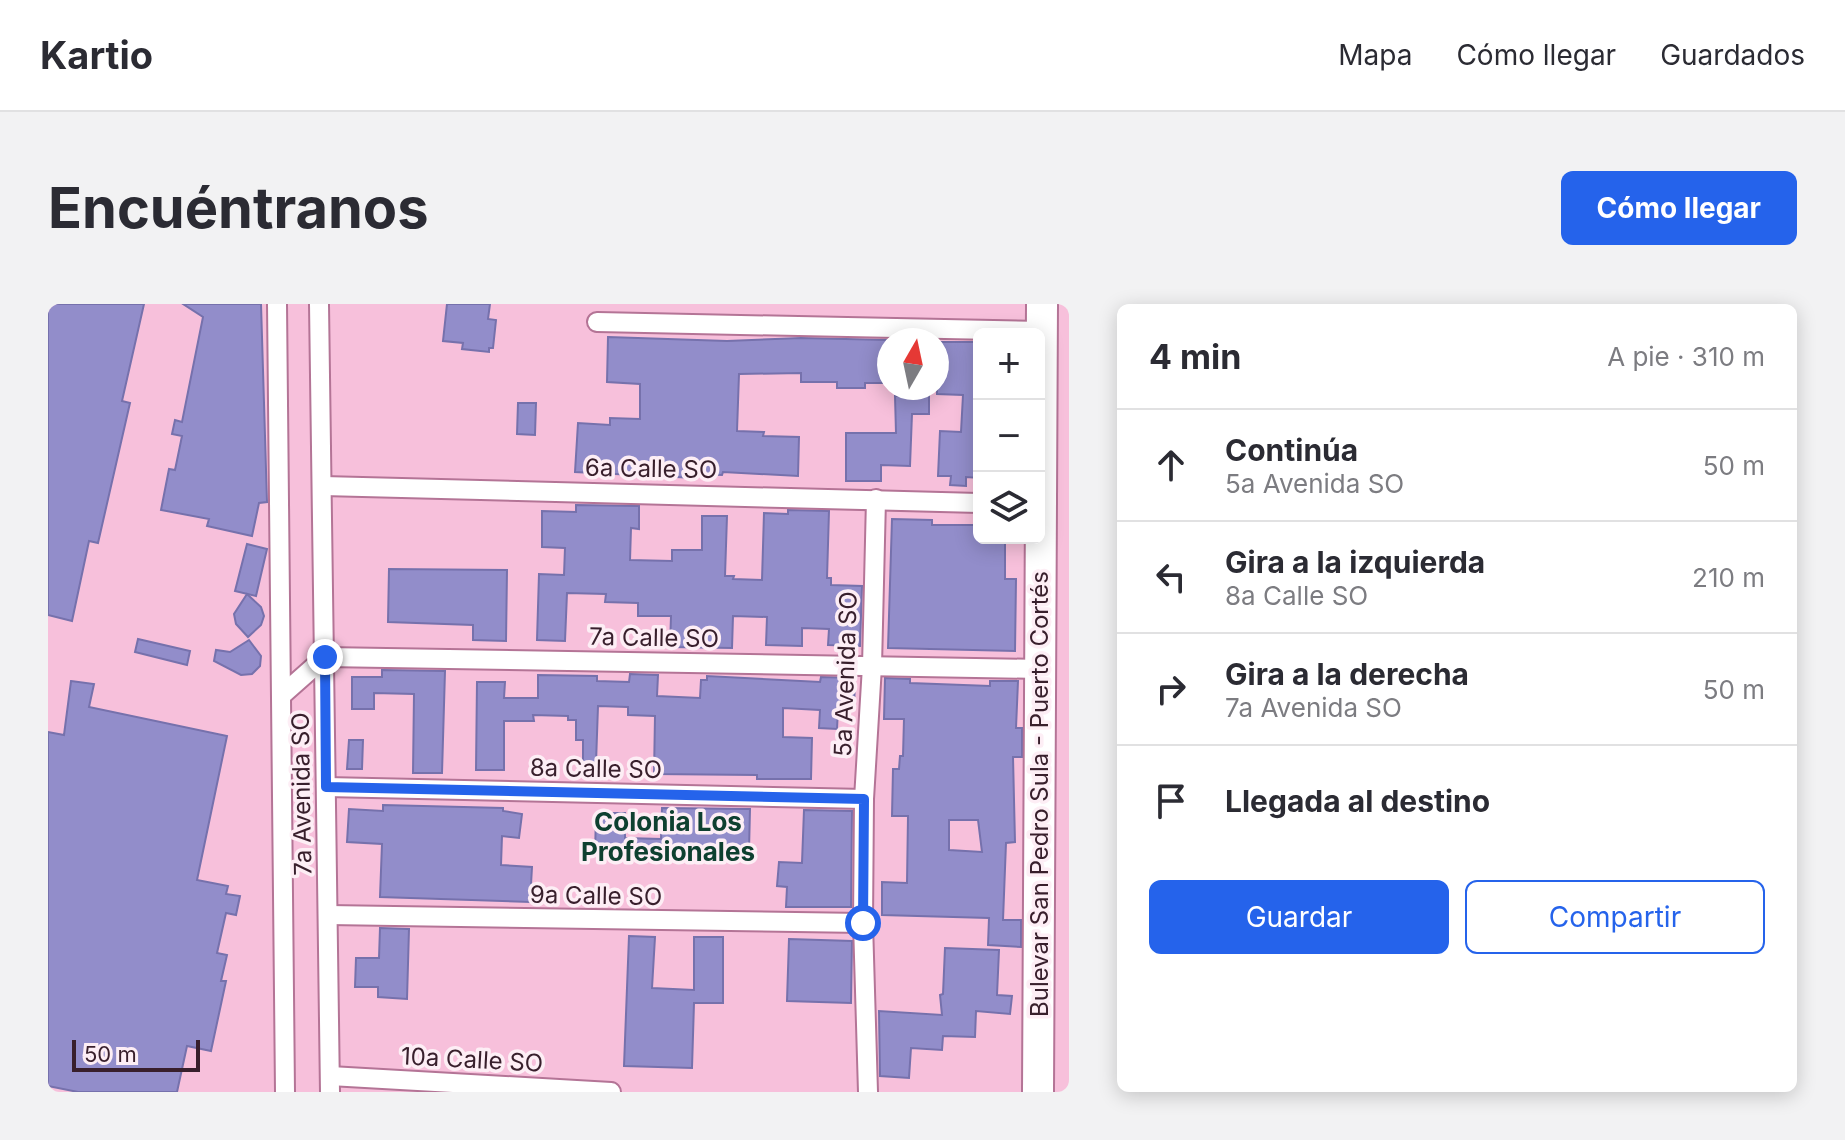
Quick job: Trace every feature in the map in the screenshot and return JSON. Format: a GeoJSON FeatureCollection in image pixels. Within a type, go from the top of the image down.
{"type":"FeatureCollection","features":[{"type":"Feature","properties":{"kind":"highway","name":"Bulevar San Pedro Sula - Puerto Cortés"},"geometry":{"type":"LineString","coordinates":[[1040,472],[1042,318]]}},
{"type":"Feature","properties":{"kind":"highway","name":"Bulevar San Pedro Sula - Puerto Cortés"},"geometry":{"type":"LineString","coordinates":[[1038,1092],[1040,544]]}},
{"type":"Feature","properties":{"kind":"street","name":"7a Avenida SO"},"geometry":{"type":"LineString","coordinates":[[277,304],[285,1092]]}},
{"type":"Feature","properties":{"kind":"street","name":"7a Avenida SO"},"geometry":{"type":"LineString","coordinates":[[319,304],[330,1084]]}},
{"type":"Feature","properties":{"kind":"street"},"geometry":{"type":"LineString","coordinates":[[597,322],[1042,318]]}},
{"type":"Feature","properties":{"kind":"street","name":"6a Calle SO"},"geometry":{"type":"LineString","coordinates":[[323,486],[973,503]]}},
{"type":"Feature","properties":{"kind":"street","name":"5a Avenida SO"},"geometry":{"type":"LineString","coordinates":[[868,1092],[863,923],[864,799],[872,666],[876,499]]}},
{"type":"Feature","properties":{"kind":"street"},"geometry":{"type":"LineString","coordinates":[[282,695],[325,657]]}},
{"type":"Feature","properties":{"kind":"street","name":"7a Calle SO"},"geometry":{"type":"LineString","coordinates":[[325,657],[1040,669]]}},
{"type":"Feature","properties":{"kind":"street","name":"8a Calle SO"},"geometry":{"type":"LineString","coordinates":[[326,787],[864,799]]}},
{"type":"Feature","properties":{"kind":"street","name":"9a Calle SO"},"geometry":{"type":"LineString","coordinates":[[328,915],[863,923]]}},
{"type":"Feature","properties":{"kind":"street","name":"10a Calle SO"},"geometry":{"type":"LineString","coordinates":[[330,1084],[611,1092]]}},
{"type":"Feature","properties":{"kind":"building"},"geometry":{"type":"Polygon","coordinates":[[[48,304],[144,304],[122,401],[130,403],[98,543],[89,541],[72,621],[48,615],[48,304]]]}},
{"type":"Feature","properties":{"kind":"building"},"geometry":{"type":"Polygon","coordinates":[[[183,304],[261,304],[267,502],[259,503],[252,536],[207,526],[209,519],[161,510],[169,469],[175,470],[182,436],[172,434],[175,420],[182,422],[203,317],[183,304]]]}},
{"type":"Feature","properties":{"kind":"building"},"geometry":{"type":"Polygon","coordinates":[[[447,304],[490,304],[488,319],[496,320],[493,348],[489,348],[489,352],[462,349],[463,343],[443,341],[447,304]]]}},
{"type":"Feature","properties":{"kind":"building"},"geometry":{"type":"Polygon","coordinates":[[[608,337],[727,341],[877,340],[877,383],[865,383],[865,388],[837,388],[837,382],[801,382],[801,373],[739,374],[737,431],[764,432],[763,436],[799,437],[798,476],[723,472],[722,475],[695,474],[695,478],[575,472],[578,423],[610,425],[610,418],[640,419],[640,384],[607,382],[608,337]]]}},
{"type":"Feature","properties":{"kind":"building"},"geometry":{"type":"Polygon","coordinates":[[[949,342],[973,342],[973,478],[966,477],[966,486],[950,485],[951,476],[938,476],[940,431],[961,432],[963,395],[949,394],[949,342]]]}},
{"type":"Feature","properties":{"kind":"building"},"geometry":{"type":"Polygon","coordinates":[[[895,400],[929,400],[929,414],[912,414],[910,466],[881,465],[881,481],[846,481],[846,433],[896,433],[895,400]]]}},
{"type":"Feature","properties":{"kind":"building"},"geometry":{"type":"Polygon","coordinates":[[[518,403],[536,403],[535,435],[517,434],[518,403]]]}},
{"type":"Feature","properties":{"kind":"building"},"geometry":{"type":"Polygon","coordinates":[[[576,505],[639,506],[639,529],[631,528],[630,560],[672,561],[672,550],[702,550],[702,516],[727,516],[725,576],[762,580],[764,513],[829,511],[827,578],[831,578],[831,585],[862,586],[860,646],[828,645],[829,629],[802,628],[802,646],[766,645],[767,617],[733,616],[732,648],[670,647],[671,616],[638,616],[638,603],[605,602],[606,594],[567,593],[565,641],[537,640],[539,574],[564,575],[565,548],[542,547],[542,511],[576,512],[576,505]]]}},
{"type":"Feature","properties":{"kind":"building"},"geometry":{"type":"Polygon","coordinates":[[[892,519],[932,520],[932,525],[973,525],[973,544],[1005,544],[1005,579],[1016,579],[1015,651],[888,648],[892,519]]]}},
{"type":"Feature","properties":{"kind":"building"},"geometry":{"type":"Polygon","coordinates":[[[247,544],[267,549],[256,596],[235,591],[247,544]]]}},
{"type":"Feature","properties":{"kind":"building"},"geometry":{"type":"Polygon","coordinates":[[[389,569],[507,570],[506,641],[473,640],[473,625],[388,622],[389,569]]]}},
{"type":"Feature","properties":{"kind":"building"},"geometry":{"type":"Polygon","coordinates":[[[247,594],[261,607],[264,616],[261,625],[248,637],[236,624],[234,614],[247,594]]]}},
{"type":"Feature","properties":{"kind":"building"},"geometry":{"type":"Polygon","coordinates":[[[138,639],[190,651],[187,665],[135,652],[138,639]]]}},
{"type":"Feature","properties":{"kind":"building"},"geometry":{"type":"Polygon","coordinates":[[[249,640],[261,656],[260,666],[252,674],[241,675],[214,661],[216,650],[230,652],[249,640]]]}},
{"type":"Feature","properties":{"kind":"building"},"geometry":{"type":"Polygon","coordinates":[[[382,670],[445,671],[442,773],[413,773],[414,694],[374,693],[374,709],[352,709],[352,677],[382,677],[382,670]]]}},
{"type":"Feature","properties":{"kind":"building"},"geometry":{"type":"Polygon","coordinates":[[[630,674],[658,675],[657,696],[700,698],[701,680],[707,680],[707,676],[820,682],[821,677],[855,678],[854,709],[838,709],[837,729],[819,728],[820,710],[783,708],[783,737],[812,738],[811,779],[654,774],[655,716],[628,715],[628,707],[598,706],[596,763],[583,762],[583,740],[576,740],[576,720],[568,720],[568,716],[533,715],[534,721],[504,721],[504,770],[476,770],[477,682],[505,682],[504,698],[538,698],[538,675],[597,676],[597,681],[629,682],[630,674]]]}},
{"type":"Feature","properties":{"kind":"building"},"geometry":{"type":"Polygon","coordinates":[[[885,678],[910,679],[910,683],[990,686],[990,681],[1018,681],[1016,728],[1022,728],[1022,757],[1013,757],[1015,842],[1006,843],[1003,920],[1021,920],[1021,947],[988,945],[989,918],[882,915],[882,882],[907,883],[908,816],[892,816],[893,769],[899,769],[900,756],[903,756],[904,719],[884,719],[885,678]],[[949,820],[949,850],[982,852],[978,820],[949,820]]]}},
{"type":"Feature","properties":{"kind":"building"},"geometry":{"type":"Polygon","coordinates":[[[71,681],[94,684],[89,707],[227,736],[197,880],[228,886],[226,894],[240,896],[236,915],[226,913],[217,953],[227,955],[221,981],[226,981],[211,1051],[187,1046],[177,1092],[78,1092],[48,1086],[48,732],[64,735],[71,681]]]}},
{"type":"Feature","properties":{"kind":"building"},"geometry":{"type":"Polygon","coordinates":[[[349,740],[363,740],[362,769],[347,769],[349,740]]]}},
{"type":"Feature","properties":{"kind":"building"},"geometry":{"type":"Polygon","coordinates":[[[383,805],[503,808],[503,811],[522,814],[519,838],[502,836],[501,865],[532,867],[530,902],[380,897],[382,844],[347,842],[349,809],[383,811],[383,805]]]}},
{"type":"Feature","properties":{"kind":"building"},"geometry":{"type":"Polygon","coordinates":[[[662,808],[750,809],[749,851],[721,850],[721,858],[595,855],[596,813],[625,813],[625,838],[661,839],[662,808]]]}},
{"type":"Feature","properties":{"kind":"building"},"geometry":{"type":"Polygon","coordinates":[[[804,810],[852,811],[851,907],[786,907],[787,887],[777,886],[779,862],[802,863],[804,810]]]}},
{"type":"Feature","properties":{"kind":"building"},"geometry":{"type":"Polygon","coordinates":[[[380,928],[409,929],[407,999],[378,997],[378,987],[355,987],[356,958],[379,958],[380,928]]]}},
{"type":"Feature","properties":{"kind":"building"},"geometry":{"type":"Polygon","coordinates":[[[629,936],[655,937],[652,988],[694,990],[694,937],[723,937],[723,1003],[694,1003],[692,1068],[624,1066],[629,936]]]}},
{"type":"Feature","properties":{"kind":"building"},"geometry":{"type":"Polygon","coordinates":[[[789,939],[852,941],[851,1003],[787,1001],[789,939]]]}},
{"type":"Feature","properties":{"kind":"building"},"geometry":{"type":"Polygon","coordinates":[[[945,948],[999,950],[997,995],[1012,996],[1010,1014],[976,1011],[975,1037],[943,1036],[942,1050],[911,1048],[909,1078],[880,1076],[879,1011],[942,1015],[940,995],[943,994],[945,948]]]}},
{"type":"Feature","properties":{"kind":"district","name":"Colonia Los Profesionales"},"geometry":{"type":"Point","coordinates":[668,837]}},
{"type":"Feature","properties":{"kind":"route"},"geometry":{"type":"LineString","coordinates":[[325,657],[326,787],[864,799],[863,923]]}}]}
